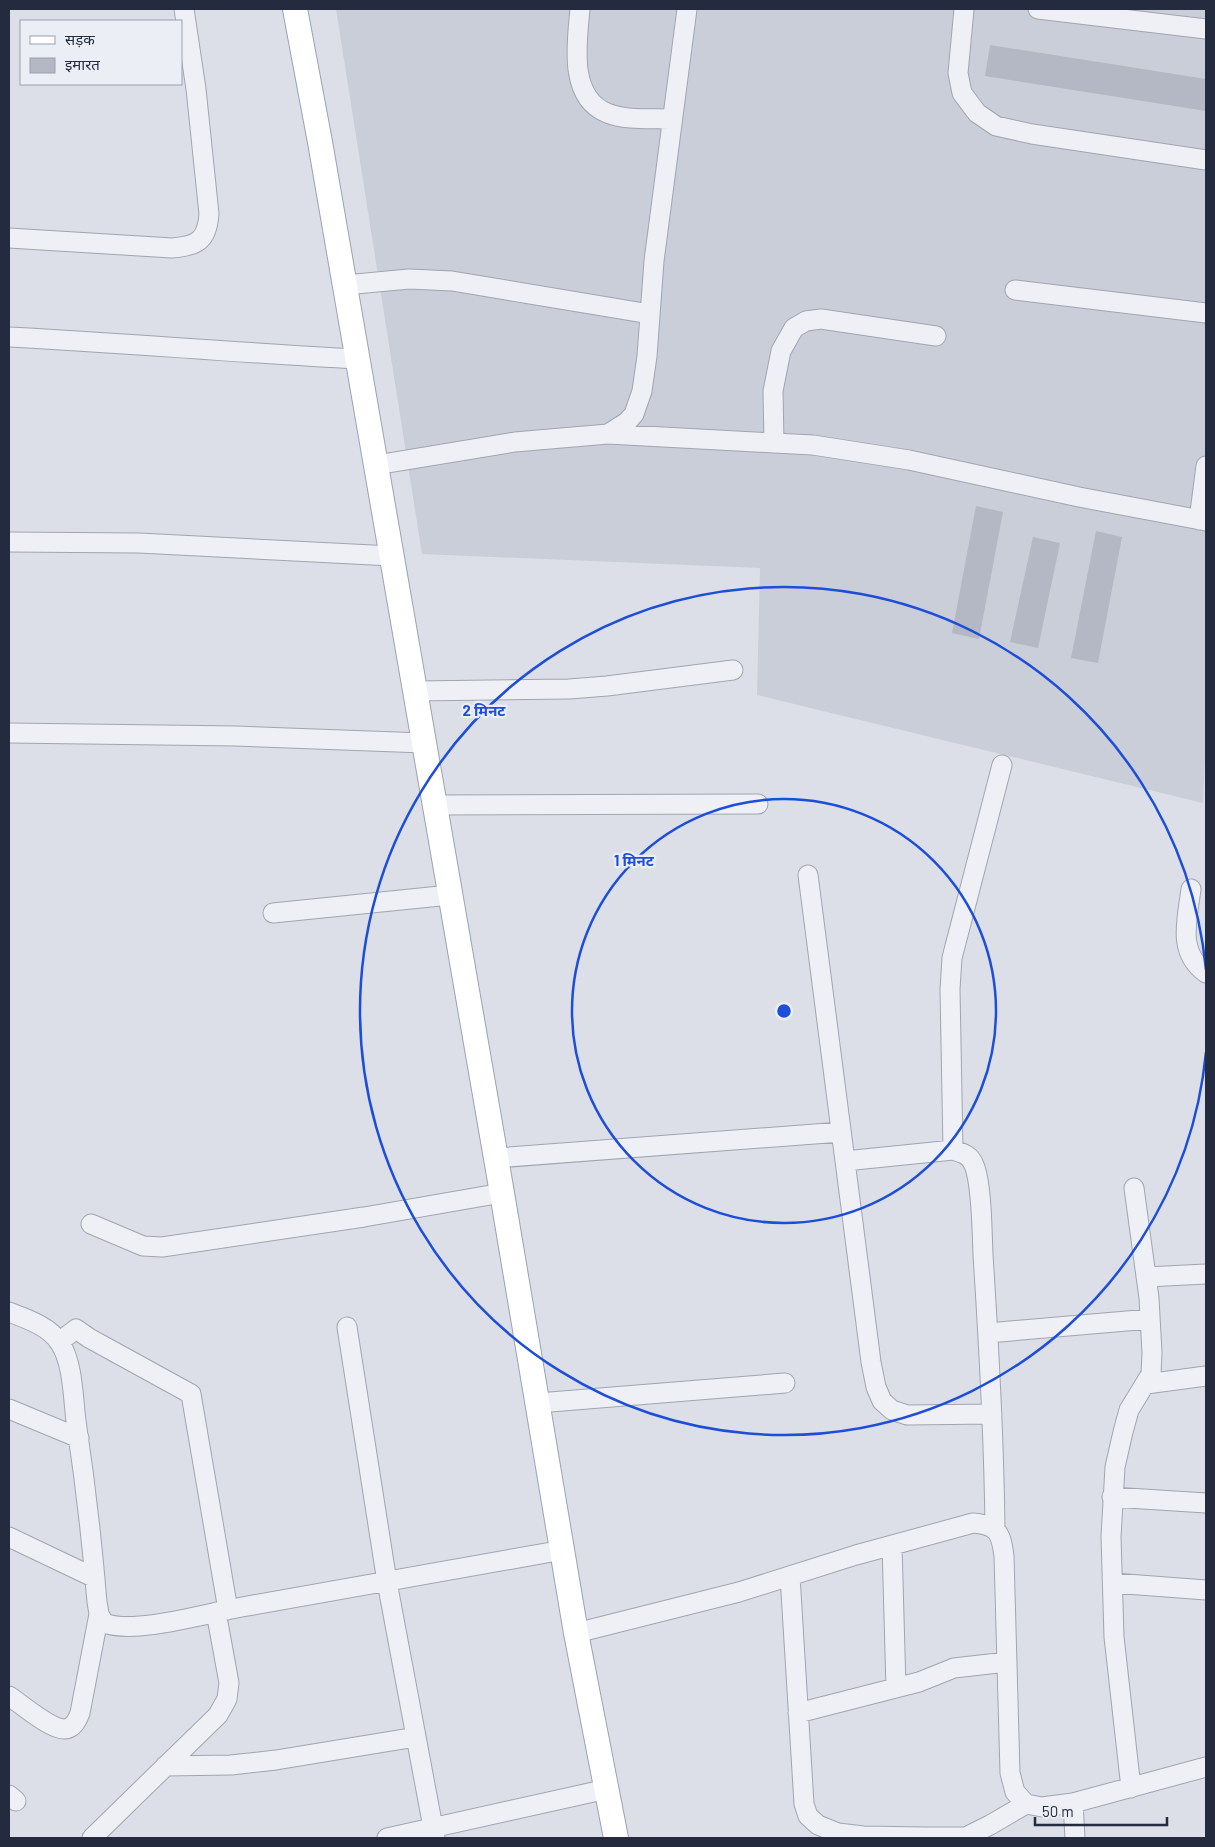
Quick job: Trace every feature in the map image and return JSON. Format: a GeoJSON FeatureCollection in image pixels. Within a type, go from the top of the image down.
{"type":"FeatureCollection","features":[{"type":"Feature","properties":{"kind":"main road"},"geometry":{"type":"LineString","coordinates":[[294,9],[358,359],[576,1633],[616,1838]]}},
{"type":"Feature","properties":{"kind":"street"},"geometry":{"type":"LineString","coordinates":[[9,238],[172,248],[190,247],[201,240],[208,228],[209,214],[196,89],[184,9]]}},
{"type":"Feature","properties":{"kind":"street"},"geometry":{"type":"LineString","coordinates":[[580,9],[577,45],[579,74],[584,94],[607,113],[625,117],[672,119]]}},
{"type":"Feature","properties":{"kind":"street"},"geometry":{"type":"LineString","coordinates":[[608,434],[627,422],[634,414],[638,405],[646,356],[654,261],[687,9]]}},
{"type":"Feature","properties":{"kind":"street"},"geometry":{"type":"LineString","coordinates":[[964,9],[958,73],[962,93],[977,113],[996,126],[1032,134],[1206,160]]}},
{"type":"Feature","properties":{"kind":"street"},"geometry":{"type":"LineString","coordinates":[[1038,9],[1206,29]]}},
{"type":"Feature","properties":{"kind":"street"},"geometry":{"type":"LineString","coordinates":[[345,285],[409,279],[452,281],[650,314]]}},
{"type":"Feature","properties":{"kind":"street"},"geometry":{"type":"LineString","coordinates":[[1015,290],[1206,313]]}},
{"type":"Feature","properties":{"kind":"street"},"geometry":{"type":"LineString","coordinates":[[774,443],[773,391],[781,352],[794,328],[806,321],[821,319],[936,336]]}},
{"type":"Feature","properties":{"kind":"street"},"geometry":{"type":"LineString","coordinates":[[9,337],[358,359]]}},
{"type":"Feature","properties":{"kind":"street"},"geometry":{"type":"LineString","coordinates":[[376,465],[515,442],[608,434],[813,445],[909,460],[1079,497],[1203,521],[1206,466]]}},
{"type":"Feature","properties":{"kind":"street"},"geometry":{"type":"LineString","coordinates":[[9,542],[138,543],[392,556]]}},
{"type":"Feature","properties":{"kind":"street"},"geometry":{"type":"LineString","coordinates":[[415,691],[569,689],[733,670]]}},
{"type":"Feature","properties":{"kind":"street"},"geometry":{"type":"LineString","coordinates":[[9,733],[236,736],[424,743]]}},
{"type":"Feature","properties":{"kind":"street"},"geometry":{"type":"LineString","coordinates":[[953,1150],[950,990],[952,958],[1002,765]]}},
{"type":"Feature","properties":{"kind":"street"},"geometry":{"type":"LineString","coordinates":[[435,805],[758,804]]}},
{"type":"Feature","properties":{"kind":"street"},"geometry":{"type":"LineString","coordinates":[[808,875],[871,1362],[876,1387],[882,1401],[892,1410],[907,1415],[992,1414]]}},
{"type":"Feature","properties":{"kind":"street"},"geometry":{"type":"LineString","coordinates":[[1191,889],[1186,941],[1190,957],[1206,973]]}},
{"type":"Feature","properties":{"kind":"street"},"geometry":{"type":"LineString","coordinates":[[273,913],[450,895]]}},
{"type":"Feature","properties":{"kind":"street"},"geometry":{"type":"LineString","coordinates":[[496,1158],[841,1132]]}},
{"type":"Feature","properties":{"kind":"street"},"geometry":{"type":"LineString","coordinates":[[845,1161],[953,1150],[964,1153],[970,1158],[977,1175],[988,1333],[996,1529],[1002,1540],[1004,1556],[1010,1773],[1015,1792],[1026,1804],[1042,1807],[1073,1804],[1206,1767]]}},
{"type":"Feature","properties":{"kind":"street"},"geometry":{"type":"LineString","coordinates":[[1131,1788],[1114,1637],[1111,1537],[1115,1468],[1129,1410],[1151,1374],[1150,1319],[1134,1188]]}},
{"type":"Feature","properties":{"kind":"street"},"geometry":{"type":"LineString","coordinates":[[91,1224],[143,1246],[162,1247],[364,1217],[502,1193]]}},
{"type":"Feature","properties":{"kind":"street"},"geometry":{"type":"LineString","coordinates":[[1146,1277],[1206,1274]]}},
{"type":"Feature","properties":{"kind":"street"},"geometry":{"type":"LineString","coordinates":[[9,1312],[39,1324],[60,1342],[66,1354],[85,1482],[100,1614],[104,1623],[114,1627],[157,1624],[563,1550]]}},
{"type":"Feature","properties":{"kind":"street"},"geometry":{"type":"LineString","coordinates":[[988,1333],[1150,1319]]}},
{"type":"Feature","properties":{"kind":"street"},"geometry":{"type":"LineString","coordinates":[[347,1327],[387,1582],[434,1833]]}},
{"type":"Feature","properties":{"kind":"street"},"geometry":{"type":"LineString","coordinates":[[60,1342],[76,1329],[191,1394],[222,1611],[229,1683],[226,1700],[218,1715],[92,1838]]}},
{"type":"Feature","properties":{"kind":"street"},"geometry":{"type":"LineString","coordinates":[[1146,1384],[1206,1376]]}},
{"type":"Feature","properties":{"kind":"street"},"geometry":{"type":"LineString","coordinates":[[538,1403],[785,1383]]}},
{"type":"Feature","properties":{"kind":"street"},"geometry":{"type":"LineString","coordinates":[[9,1409],[79,1438]]}},
{"type":"Feature","properties":{"kind":"street"},"geometry":{"type":"LineString","coordinates":[[1112,1497],[1206,1503]]}},
{"type":"Feature","properties":{"kind":"street"},"geometry":{"type":"LineString","coordinates":[[576,1633],[739,1592],[892,1545],[973,1523],[986,1524],[996,1529]]}},
{"type":"Feature","properties":{"kind":"street"},"geometry":{"type":"LineString","coordinates":[[9,1537],[95,1578]]}},
{"type":"Feature","properties":{"kind":"street"},"geometry":{"type":"LineString","coordinates":[[892,1545],[896,1688]]}},
{"type":"Feature","properties":{"kind":"street"},"geometry":{"type":"LineString","coordinates":[[790,1576],[804,1804],[808,1816],[818,1824],[838,1833],[863,1836],[966,1838],[1026,1804]]}},
{"type":"Feature","properties":{"kind":"street"},"geometry":{"type":"LineString","coordinates":[[1113,1584],[1206,1590]]}},
{"type":"Feature","properties":{"kind":"street"},"geometry":{"type":"LineString","coordinates":[[9,1696],[52,1725],[62,1729],[70,1728],[77,1721],[80,1714],[100,1614]]}},
{"type":"Feature","properties":{"kind":"street"},"geometry":{"type":"LineString","coordinates":[[798,1713],[919,1682],[954,1668],[1007,1662]]}},
{"type":"Feature","properties":{"kind":"street"},"geometry":{"type":"LineString","coordinates":[[165,1766],[240,1764],[416,1737]]}},
{"type":"Feature","properties":{"kind":"street"},"geometry":{"type":"LineString","coordinates":[[387,1838],[434,1833],[607,1789]]}},
{"type":"Feature","properties":{"kind":"street"},"geometry":{"type":"LineString","coordinates":[[1073,1804],[1076,1838]]}},
{"type":"Feature","properties":{"kind":"shaded area"},"geometry":{"type":"Polygon","coordinates":[[[336,9],[1206,9],[1206,733],[1203,803],[757,695],[760,568],[422,554],[336,9]]]}},
{"type":"Feature","properties":{"kind":"building"},"geometry":{"type":"Polygon","coordinates":[[[990,45],[1206,79],[1206,111],[985,76],[990,45]]]}},
{"type":"Feature","properties":{"kind":"building"},"geometry":{"type":"Polygon","coordinates":[[[976,506],[1003,512],[979,639],[952,633],[976,506]]]}},
{"type":"Feature","properties":{"kind":"building"},"geometry":{"type":"Polygon","coordinates":[[[1096,531],[1122,537],[1098,663],[1071,658],[1096,531]]]}},
{"type":"Feature","properties":{"kind":"building"},"geometry":{"type":"Polygon","coordinates":[[[1033,537],[1060,543],[1038,648],[1010,642],[1033,537]]]}}]}
